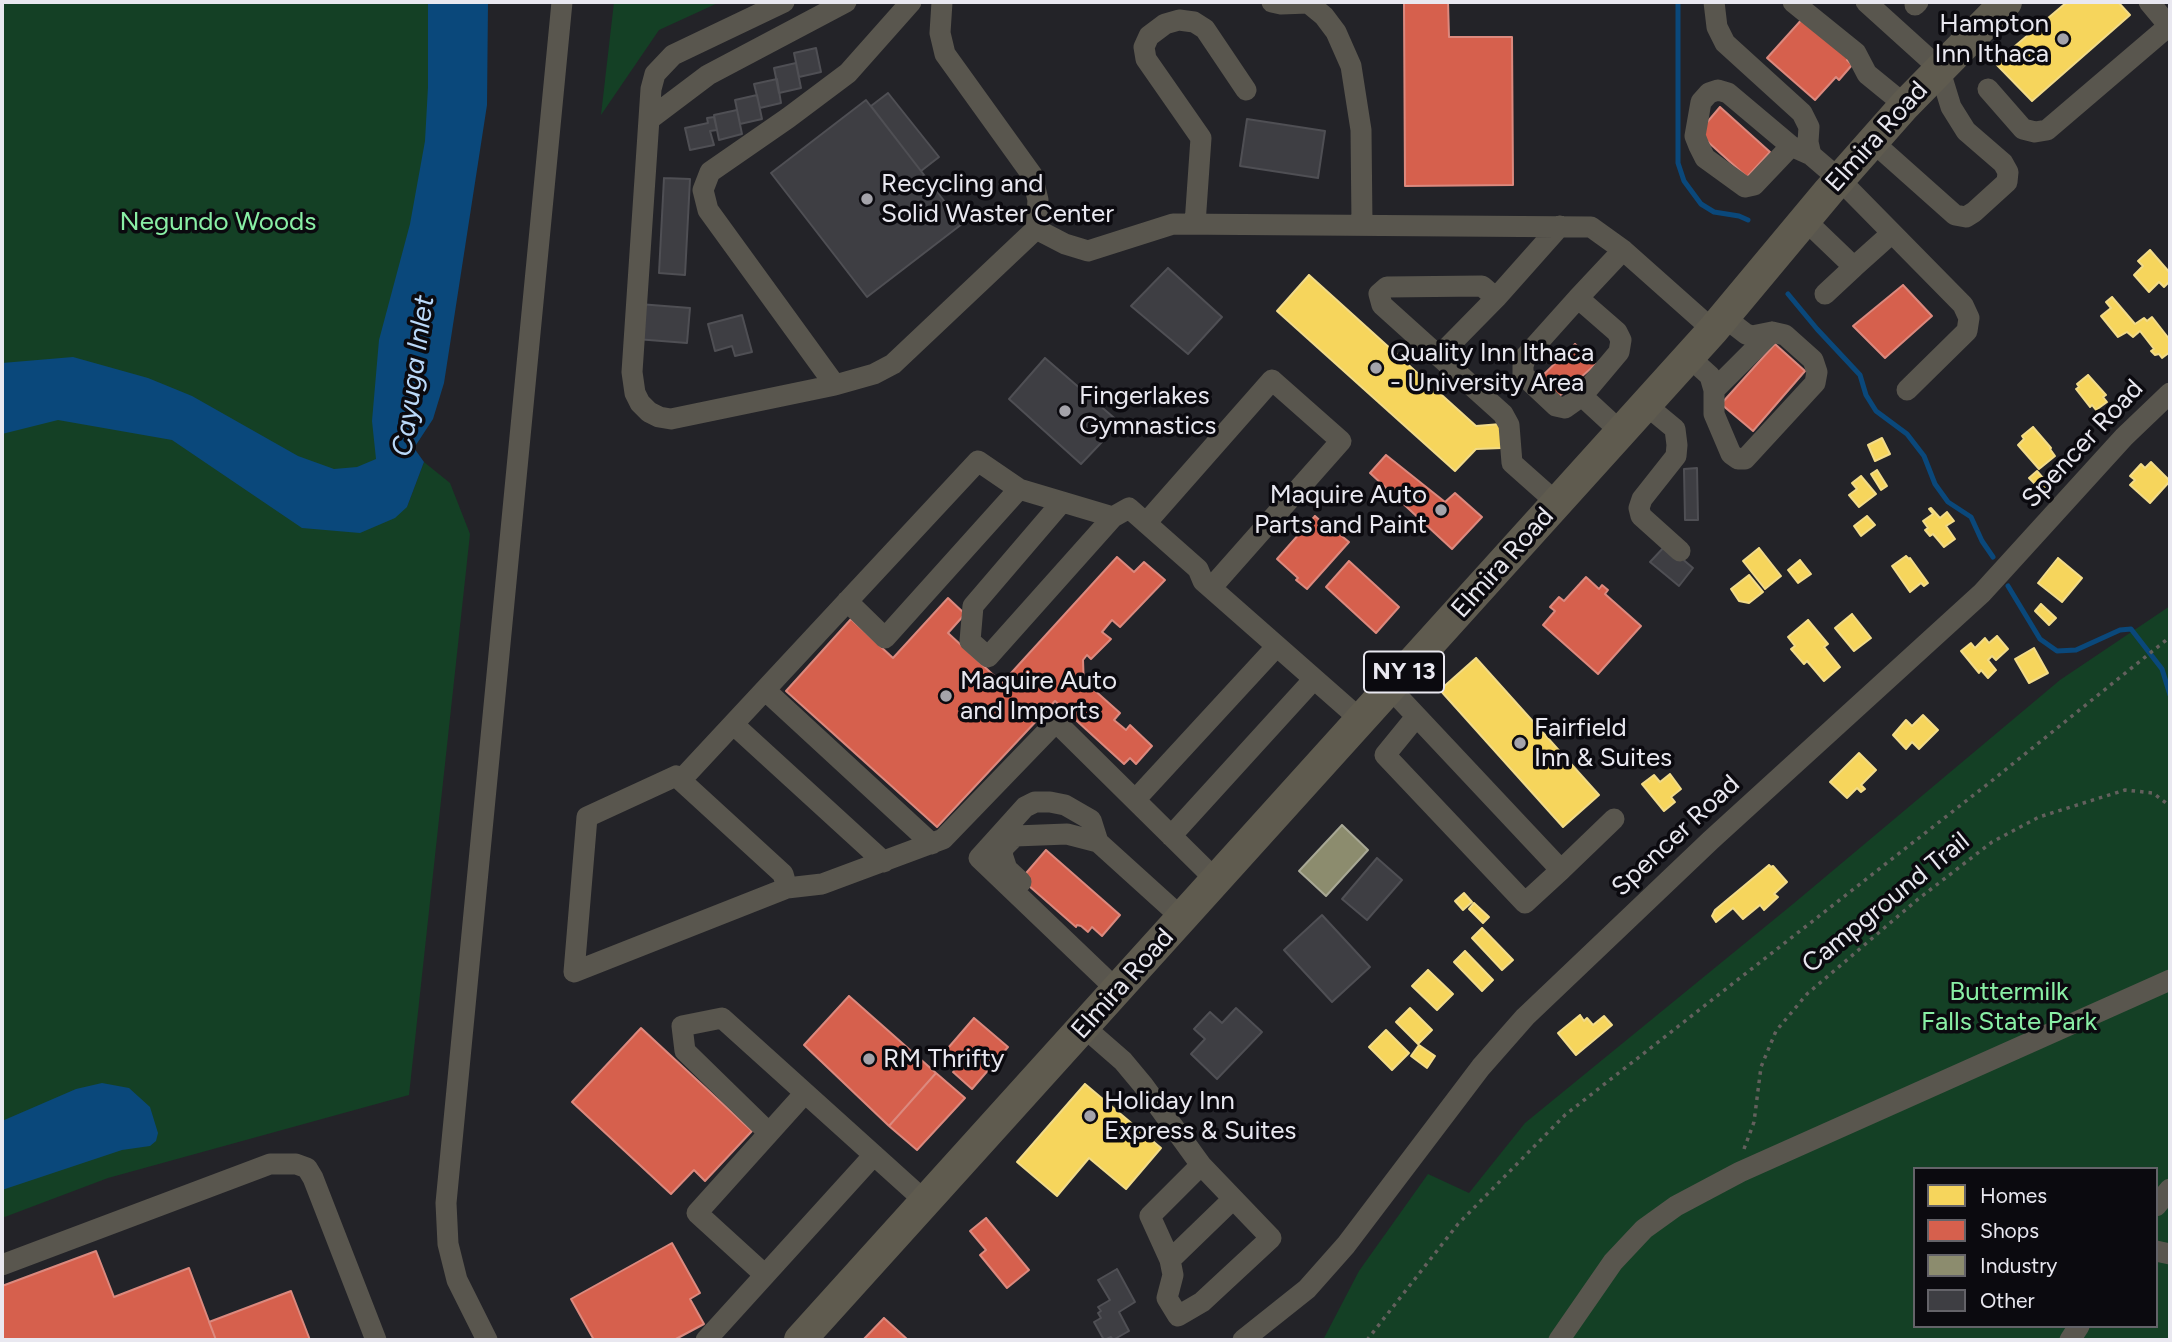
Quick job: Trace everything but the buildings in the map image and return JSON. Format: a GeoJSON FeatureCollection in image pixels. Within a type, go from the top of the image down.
{"type":"FeatureCollection","features":[{"type":"Feature","properties":{"kind":"highway","name":"Elmira Road"},"geometry":{"type":"LineString","coordinates":[[800,1340],[1719,324],[1839,179],[1939,68],[2006,2]]}},
{"type":"Feature","properties":{"kind":"street"},"geometry":{"type":"LineString","coordinates":[[487,1340],[457,1280],[448,1244],[446,1203],[562,2]]}},
{"type":"Feature","properties":{"kind":"street"},"geometry":{"type":"LineString","coordinates":[[784,2],[673,55],[655,74],[651,89],[632,372],[635,393],[640,403],[659,417],[671,419],[835,385],[874,374],[893,364],[1036,229],[1038,200],[1032,176],[945,54],[940,33],[942,2]]}},
{"type":"Feature","properties":{"kind":"street"},"geometry":{"type":"LineString","coordinates":[[651,118],[708,75],[846,2]]}},
{"type":"Feature","properties":{"kind":"street"},"geometry":{"type":"LineString","coordinates":[[835,385],[708,210],[703,190],[710,173],[716,167],[848,73],[911,2]]}},
{"type":"Feature","properties":{"kind":"street"},"geometry":{"type":"LineString","coordinates":[[1272,2],[1308,3],[1324,16],[1336,32],[1351,66],[1360,130],[1362,224]]}},
{"type":"Feature","properties":{"kind":"street"},"geometry":{"type":"LineString","coordinates":[[1793,2],[1856,53],[1867,74],[1905,106]]}},
{"type":"Feature","properties":{"kind":"street"},"geometry":{"type":"LineString","coordinates":[[1866,2],[1939,68],[1951,107],[1966,131],[2003,163],[2008,172],[2007,182],[1974,212],[1966,217],[1955,215],[1873,142]]}},
{"type":"Feature","properties":{"kind":"street"},"geometry":{"type":"LineString","coordinates":[[1988,89],[2023,129],[2048,131],[2170,25],[2149,2]]}},
{"type":"Feature","properties":{"kind":"street"},"geometry":{"type":"LineString","coordinates":[[1715,8],[1717,27],[1725,43],[1802,113],[1809,127],[1811,155]]}},
{"type":"Feature","properties":{"kind":"street"},"geometry":{"type":"LineString","coordinates":[[1195,224],[1201,138],[1146,59],[1144,47],[1149,36],[1165,24],[1179,20],[1194,22],[1205,29],[1246,90]]}},
{"type":"Feature","properties":{"kind":"street"},"geometry":{"type":"LineString","coordinates":[[1791,146],[1754,185],[1745,187],[1705,158],[1695,136],[1701,102],[1709,93],[1718,90],[1728,93],[1791,146],[1811,155],[1839,179],[1963,305],[1969,318],[1967,331],[1907,390]]}},
{"type":"Feature","properties":{"kind":"street"},"geometry":{"type":"LineString","coordinates":[[1805,220],[1854,267]]}},
{"type":"Feature","properties":{"kind":"street"},"geometry":{"type":"LineString","coordinates":[[1036,229],[1065,244],[1088,251],[1173,224],[1591,227],[1719,324],[1752,336],[1772,332],[1785,335],[1813,360],[1817,372],[1815,383],[1745,458],[1738,459],[1731,454],[1714,414],[1714,390],[1710,376],[1689,357]]}},
{"type":"Feature","properties":{"kind":"street"},"geometry":{"type":"LineString","coordinates":[[1439,356],[1496,298],[1560,226]]}},
{"type":"Feature","properties":{"kind":"street"},"geometry":{"type":"LineString","coordinates":[[1825,294],[1892,233]]}},
{"type":"Feature","properties":{"kind":"street"},"geometry":{"type":"LineString","coordinates":[[1578,298],[1617,332],[1621,340],[1619,352],[1583,396],[1565,408],[1556,406],[1523,375],[1522,366],[1526,356],[1578,298],[1623,250]]}},
{"type":"Feature","properties":{"kind":"street"},"geometry":{"type":"LineString","coordinates":[[1496,298],[1482,286],[1387,286],[1379,294],[1382,305],[1503,414],[1509,425],[1512,463],[1557,503]]}},
{"type":"Feature","properties":{"kind":"street"},"geometry":{"type":"LineString","coordinates":[[1714,390],[1772,332]]}},
{"type":"Feature","properties":{"kind":"street"},"geometry":{"type":"LineString","coordinates":[[1146,523],[1272,380],[1341,441],[1211,589]]}},
{"type":"Feature","properties":{"kind":"street","name":"Spencer Road"},"geometry":{"type":"LineString","coordinates":[[1243,1340],[1307,1289],[1346,1245],[1480,1067],[1525,1017],[1711,840],[1982,593],[2124,437],[2170,393]]}},
{"type":"Feature","properties":{"kind":"street"},"geometry":{"type":"LineString","coordinates":[[1583,396],[1621,432]]}},
{"type":"Feature","properties":{"kind":"street"},"geometry":{"type":"LineString","coordinates":[[1646,405],[1675,429],[1677,445],[1676,456],[1642,499],[1639,508],[1641,516],[1680,551]]}},
{"type":"Feature","properties":{"kind":"street"},"geometry":{"type":"LineString","coordinates":[[681,780],[978,461],[1019,489],[1113,517]]}},
{"type":"Feature","properties":{"kind":"street"},"geometry":{"type":"LineString","coordinates":[[847,601],[885,638],[1019,489]]}},
{"type":"Feature","properties":{"kind":"street"},"geometry":{"type":"LineString","coordinates":[[1062,502],[973,606],[970,641],[988,657],[1113,517],[1129,508],[1198,569],[1203,581],[1211,589],[1361,720]]}},
{"type":"Feature","properties":{"kind":"street"},"geometry":{"type":"LineString","coordinates":[[1135,800],[1277,646]]}},
{"type":"Feature","properties":{"kind":"street"},"geometry":{"type":"LineString","coordinates":[[1171,836],[1314,679]]}},
{"type":"Feature","properties":{"kind":"street"},"geometry":{"type":"LineString","coordinates":[[1390,688],[1561,870]]}},
{"type":"Feature","properties":{"kind":"street"},"geometry":{"type":"LineString","coordinates":[[765,690],[932,844]]}},
{"type":"Feature","properties":{"kind":"street"},"geometry":{"type":"LineString","coordinates":[[1416,717],[1385,755],[1525,903],[1614,819]]}},
{"type":"Feature","properties":{"kind":"street"},"geometry":{"type":"LineString","coordinates":[[787,888],[783,874],[676,776],[587,817],[574,972],[787,888],[822,884],[943,839],[1056,722],[1217,881]]}},
{"type":"Feature","properties":{"kind":"street"},"geometry":{"type":"LineString","coordinates":[[733,724],[884,862]]}},
{"type":"Feature","properties":{"kind":"street"},"geometry":{"type":"LineString","coordinates":[[1098,842],[1091,820],[1065,805],[1035,802],[1025,807],[979,858],[1117,990]]}},
{"type":"Feature","properties":{"kind":"street"},"geometry":{"type":"LineString","coordinates":[[1080,954],[1076,932],[1007,869],[1002,854],[1004,847],[1015,836],[1067,834],[1098,842],[1182,918]]}},
{"type":"Feature","properties":{"kind":"street"},"geometry":{"type":"LineString","coordinates":[[1559,1340],[1612,1262],[1644,1229],[1676,1206],[1740,1172],[2170,979]]}},
{"type":"Feature","properties":{"kind":"street"},"geometry":{"type":"LineString","coordinates":[[769,1133],[685,1051],[682,1026],[722,1018],[926,1202]]}},
{"type":"Feature","properties":{"kind":"street"},"geometry":{"type":"LineString","coordinates":[[1084,1027],[1123,1061],[1201,1166],[1271,1238],[1202,1302],[1178,1316],[1167,1298],[1172,1275],[1170,1259],[1150,1216],[1201,1166]]}},
{"type":"Feature","properties":{"kind":"street"},"geometry":{"type":"LineString","coordinates":[[765,1275],[697,1213],[805,1093]]}},
{"type":"Feature","properties":{"kind":"street"},"geometry":{"type":"LineString","coordinates":[[706,1340],[874,1155]]}},
{"type":"Feature","properties":{"kind":"street"},"geometry":{"type":"LineString","coordinates":[[2,1265],[270,1164],[296,1164],[307,1168],[313,1178],[376,1340]]}},
{"type":"Feature","properties":{"kind":"street"},"geometry":{"type":"LineString","coordinates":[[2158,1204],[2170,1189]]}},
{"type":"Feature","properties":{"kind":"street"},"geometry":{"type":"LineString","coordinates":[[1170,1259],[1233,1199]]}},
{"type":"Feature","properties":{"kind":"path"},"geometry":{"type":"LineString","coordinates":[[1367,1340],[1458,1224],[1565,1115],[1989,783],[2170,637]]}},
{"type":"Feature","properties":{"kind":"path","name":"Campground Trail"},"geometry":{"type":"LineString","coordinates":[[1740,1172],[1742,1156],[1754,1122],[1761,1067],[1776,1031],[1807,994],[1992,842],[2039,817],[2124,790],[2153,793],[2170,806]]}},
{"type":"Feature","properties":{"kind":"green space","name":"Negundo Woods"},"geometry":{"type":"Polygon","coordinates":[[[2,2],[460,2],[407,507],[424,462],[450,483],[470,534],[409,1095],[108,1178],[2,1218],[2,2]]]}},
{"type":"Feature","properties":{"kind":"green space"},"geometry":{"type":"Polygon","coordinates":[[[614,2],[720,2],[659,30],[601,115],[614,2]]]}},
{"type":"Feature","properties":{"kind":"green space","name":"Buttermilk Falls State Park"},"geometry":{"type":"Polygon","coordinates":[[[2170,606],[2170,1340],[1323,1340],[1359,1271],[1428,1174],[1469,1193],[1525,1123],[1793,904],[2060,680],[2170,606]]]}},
{"type":"Feature","properties":{"kind":"water","name":"Cayuga Inlet"},"geometry":{"type":"Polygon","coordinates":[[[428,2],[488,2],[487,105],[444,383],[433,419],[414,448],[424,462],[407,507],[395,518],[360,533],[302,528],[172,440],[58,420],[2,434],[2,363],[73,357],[148,378],[192,396],[298,456],[334,469],[357,467],[376,459],[372,421],[379,340],[410,224],[425,141],[428,2]]]}},
{"type":"Feature","properties":{"kind":"water"},"geometry":{"type":"Polygon","coordinates":[[[102,1083],[129,1088],[150,1107],[158,1133],[156,1141],[150,1146],[122,1150],[2,1190],[2,1121],[76,1089],[102,1083]]]}},
{"type":"Feature","properties":{"kind":"waterway"},"geometry":{"type":"LineString","coordinates":[[1678,2],[1678,163],[1684,181],[1701,204],[1714,212],[1748,220]]}},
{"type":"Feature","properties":{"kind":"waterway"},"geometry":{"type":"LineString","coordinates":[[1788,294],[1860,375],[1866,395],[1876,411],[1907,434],[1924,456],[1935,484],[1948,502],[1971,517],[1993,557]]}},
{"type":"Feature","properties":{"kind":"waterway"},"geometry":{"type":"LineString","coordinates":[[2008,586],[2040,639],[2057,651],[2076,650],[2120,630],[2131,629],[2162,669],[2170,695]]}},
{"type":"Feature","properties":{"kind":"place","name":"Hampton Inn Ithaca"},"geometry":{"type":"Point","coordinates":[2063,39]}},
{"type":"Feature","properties":{"kind":"place","name":"Recycling and Solid Waster Center"},"geometry":{"type":"Point","coordinates":[867,199]}},
{"type":"Feature","properties":{"kind":"place","name":"Quality Inn Ithaca - University Area"},"geometry":{"type":"Point","coordinates":[1376,368]}},
{"type":"Feature","properties":{"kind":"place","name":"Fingerlakes Gymnastics"},"geometry":{"type":"Point","coordinates":[1065,411]}},
{"type":"Feature","properties":{"kind":"place","name":"Maquire Auto Parts and Paint"},"geometry":{"type":"Point","coordinates":[1441,510]}},
{"type":"Feature","properties":{"kind":"place","name":"Maquire Auto and Imports"},"geometry":{"type":"Point","coordinates":[946,696]}},
{"type":"Feature","properties":{"kind":"place","name":"Fairfield Inn & Suites"},"geometry":{"type":"Point","coordinates":[1520,743]}},
{"type":"Feature","properties":{"kind":"place","name":"RM Thrifty"},"geometry":{"type":"Point","coordinates":[869,1059]}},
{"type":"Feature","properties":{"kind":"place","name":"Holiday Inn Express & Suites"},"geometry":{"type":"Point","coordinates":[1090,1116]}}]}
